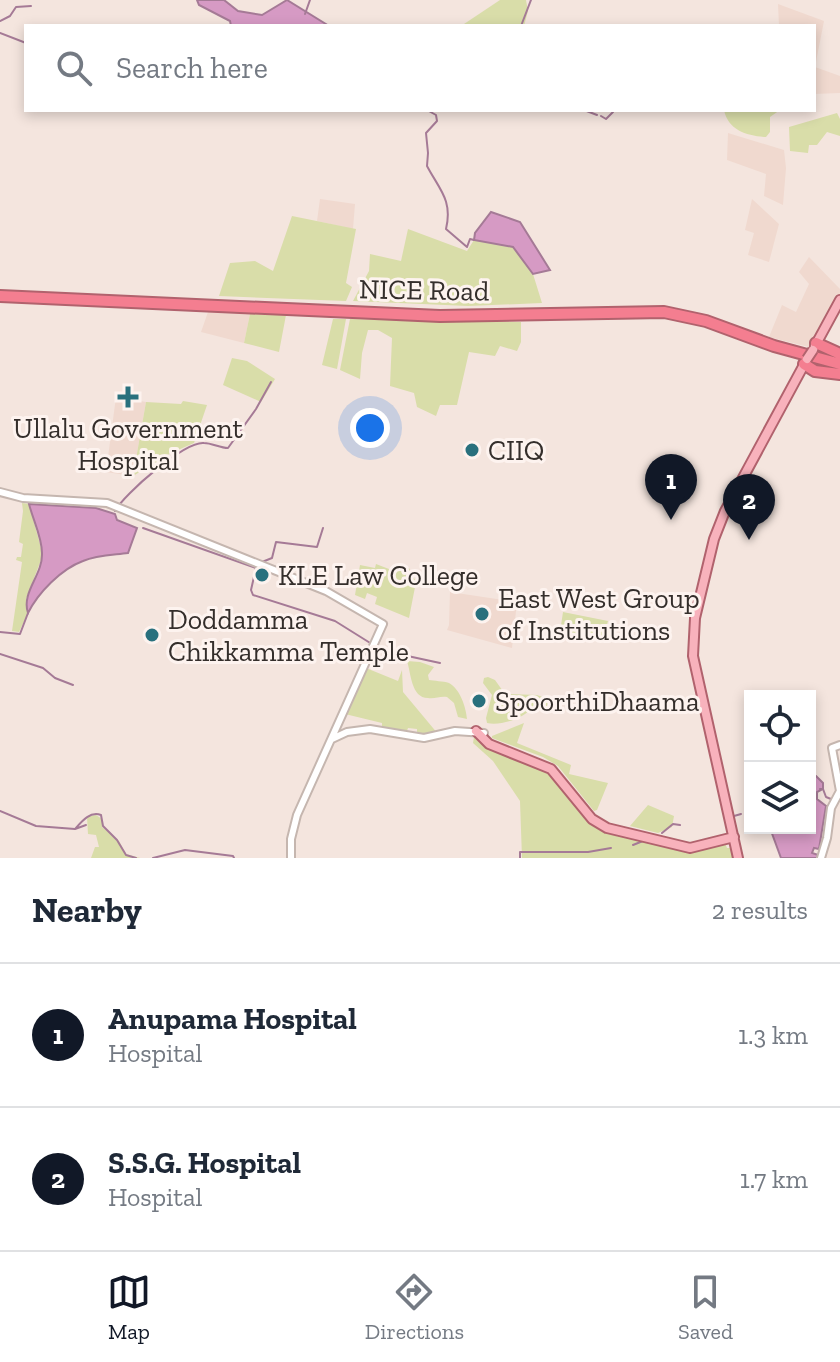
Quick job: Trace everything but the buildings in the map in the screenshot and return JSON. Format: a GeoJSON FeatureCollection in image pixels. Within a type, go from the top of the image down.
{"type":"FeatureCollection","features":[{"type":"Feature","properties":{"kind":"highway","name":"NICE Road"},"geometry":{"type":"LineString","coordinates":[[0,294],[429,311],[658,308],[702,315],[779,343],[840,357]]}},
{"type":"Feature","properties":{"kind":"highway"},"geometry":{"type":"LineString","coordinates":[[816,345],[840,357]]}},
{"type":"Feature","properties":{"kind":"highway"},"geometry":{"type":"LineString","coordinates":[[806,363],[840,373]]}},
{"type":"Feature","properties":{"kind":"main road"},"geometry":{"type":"LineString","coordinates":[[740,858],[693,656],[695,618],[714,541],[725,511],[840,303]]}},
{"type":"Feature","properties":{"kind":"main road"},"geometry":{"type":"LineString","coordinates":[[0,494],[23,501],[99,505],[117,509],[325,592],[383,625],[296,818],[291,858]]}},
{"type":"Feature","properties":{"kind":"main road"},"geometry":{"type":"LineString","coordinates":[[332,739],[357,730],[396,732],[424,738],[455,731],[480,732],[493,743],[553,766],[601,822],[683,842],[707,845],[735,842]]}},
{"type":"Feature","properties":{"kind":"main road"},"geometry":{"type":"LineString","coordinates":[[821,858],[840,789],[832,748],[840,745]]}},
{"type":"Feature","properties":{"kind":"shaded area"},"geometry":{"type":"Polygon","coordinates":[[[197,0],[224,0],[238,11],[262,15],[287,0],[326,24],[231,24],[199,5],[197,0]]]}},
{"type":"Feature","properties":{"kind":"shaded area"},"geometry":{"type":"Polygon","coordinates":[[[778,4],[824,21],[816,62],[816,24],[779,24],[778,4]]]}},
{"type":"Feature","properties":{"kind":"shaded area"},"geometry":{"type":"Polygon","coordinates":[[[816,67],[840,76],[840,93],[816,94],[816,67]]]}},
{"type":"Feature","properties":{"kind":"shaded area"},"geometry":{"type":"Polygon","coordinates":[[[728,133],[784,150],[783,205],[764,196],[766,174],[727,160],[728,133]]]}},
{"type":"Feature","properties":{"kind":"shaded area"},"geometry":{"type":"Polygon","coordinates":[[[320,199],[355,204],[353,229],[317,221],[320,199]]]}},
{"type":"Feature","properties":{"kind":"shaded area"},"geometry":{"type":"Polygon","coordinates":[[[752,199],[779,224],[769,262],[748,255],[754,233],[745,230],[752,199]]]}},
{"type":"Feature","properties":{"kind":"shaded area"},"geometry":{"type":"Polygon","coordinates":[[[491,212],[520,222],[550,270],[533,274],[513,247],[474,240],[475,233],[491,212]]]}},
{"type":"Feature","properties":{"kind":"shaded area"},"geometry":{"type":"Polygon","coordinates":[[[809,257],[840,289],[840,300],[813,348],[769,337],[782,305],[796,312],[809,284],[799,272],[809,257]]]}},
{"type":"Feature","properties":{"kind":"shaded area"},"geometry":{"type":"Polygon","coordinates":[[[208,312],[250,314],[244,343],[201,332],[208,312]]]}},
{"type":"Feature","properties":{"kind":"shaded area"},"geometry":{"type":"Polygon","coordinates":[[[116,397],[146,402],[133,476],[106,472],[116,397]]]}},
{"type":"Feature","properties":{"kind":"shaded area"},"geometry":{"type":"Polygon","coordinates":[[[29,504],[96,508],[115,514],[117,520],[137,528],[128,553],[94,558],[75,565],[51,582],[28,613],[27,598],[42,553],[29,504]]]}},
{"type":"Feature","properties":{"kind":"shaded area","name":"East West Group of Institutions"},"geometry":{"type":"Polygon","coordinates":[[[450,592],[517,602],[512,648],[447,630],[450,592]]]}},
{"type":"Feature","properties":{"kind":"shaded area"},"geometry":{"type":"Polygon","coordinates":[[[816,776],[823,783],[823,789],[817,792],[817,799],[826,806],[819,849],[814,848],[812,853],[818,855],[817,858],[781,858],[772,834],[816,834],[816,776]]]}},
{"type":"Feature","properties":{"kind":"green space"},"geometry":{"type":"Polygon","coordinates":[[[500,0],[526,0],[528,11],[525,24],[464,24],[500,0]]]}},
{"type":"Feature","properties":{"kind":"green space"},"geometry":{"type":"Polygon","coordinates":[[[725,112],[777,112],[770,117],[770,132],[766,137],[739,131],[725,112]]]}},
{"type":"Feature","properties":{"kind":"green space"},"geometry":{"type":"Polygon","coordinates":[[[837,113],[840,136],[827,132],[817,145],[809,145],[808,153],[790,151],[789,127],[837,113]]]}},
{"type":"Feature","properties":{"kind":"green space"},"geometry":{"type":"Polygon","coordinates":[[[292,216],[356,229],[346,283],[352,287],[346,301],[219,296],[230,263],[255,261],[273,271],[292,216]]]}},
{"type":"Feature","properties":{"kind":"green space"},"geometry":{"type":"Polygon","coordinates":[[[408,229],[467,251],[474,240],[513,247],[533,274],[542,303],[468,306],[353,301],[369,271],[370,254],[401,261],[408,229]]]}},
{"type":"Feature","properties":{"kind":"green space"},"geometry":{"type":"Polygon","coordinates":[[[250,314],[286,315],[279,352],[244,343],[250,314]]]}},
{"type":"Feature","properties":{"kind":"green space"},"geometry":{"type":"Polygon","coordinates":[[[333,319],[346,319],[337,369],[322,365],[333,319]]]}},
{"type":"Feature","properties":{"kind":"green space"},"geometry":{"type":"Polygon","coordinates":[[[350,319],[521,322],[521,342],[517,351],[500,346],[495,356],[469,352],[457,405],[440,405],[436,416],[417,407],[414,393],[390,386],[392,338],[378,330],[368,330],[360,379],[340,370],[350,319]]]}},
{"type":"Feature","properties":{"kind":"green space"},"geometry":{"type":"Polygon","coordinates":[[[232,358],[247,361],[275,379],[261,402],[223,385],[232,358]]]}},
{"type":"Feature","properties":{"kind":"green space"},"geometry":{"type":"Polygon","coordinates":[[[183,401],[207,405],[194,443],[133,476],[146,402],[181,404],[183,401]]]}},
{"type":"Feature","properties":{"kind":"green space"},"geometry":{"type":"Polygon","coordinates":[[[22,503],[29,504],[43,555],[26,599],[28,613],[19,632],[12,631],[22,562],[16,560],[21,557],[23,544],[19,542],[22,503]]]}},
{"type":"Feature","properties":{"kind":"green space"},"geometry":{"type":"Polygon","coordinates":[[[376,564],[389,569],[409,568],[416,582],[409,618],[375,604],[377,597],[367,593],[365,599],[355,595],[360,565],[375,568],[376,564]]]}},
{"type":"Feature","properties":{"kind":"green space"},"geometry":{"type":"Polygon","coordinates":[[[563,612],[608,621],[602,641],[560,632],[563,612]]]}},
{"type":"Feature","properties":{"kind":"green space"},"geometry":{"type":"Polygon","coordinates":[[[407,661],[434,667],[428,675],[429,680],[447,682],[456,689],[467,719],[458,717],[454,703],[447,697],[428,698],[418,694],[407,661]]]}},
{"type":"Feature","properties":{"kind":"green space"},"geometry":{"type":"Polygon","coordinates":[[[366,668],[398,681],[402,670],[403,692],[438,734],[417,735],[417,729],[408,728],[406,734],[382,728],[382,723],[345,714],[366,668]]]}},
{"type":"Feature","properties":{"kind":"green space"},"geometry":{"type":"Polygon","coordinates":[[[484,678],[495,680],[505,694],[537,695],[548,699],[547,706],[533,707],[524,715],[506,722],[487,723],[492,695],[483,683],[484,678]]]}},
{"type":"Feature","properties":{"kind":"green space"},"geometry":{"type":"Polygon","coordinates":[[[524,723],[517,743],[571,765],[569,774],[608,783],[597,810],[594,811],[558,766],[543,757],[492,738],[524,723]]]}},
{"type":"Feature","properties":{"kind":"green space"},"geometry":{"type":"Polygon","coordinates":[[[474,737],[488,749],[547,771],[587,820],[606,832],[690,852],[725,843],[727,848],[732,848],[734,858],[522,858],[520,801],[493,761],[473,743],[474,737]]]}},
{"type":"Feature","properties":{"kind":"green space"},"geometry":{"type":"Polygon","coordinates":[[[648,805],[674,816],[672,827],[658,833],[630,826],[648,805]]]}},
{"type":"Feature","properties":{"kind":"green space"},"geometry":{"type":"Polygon","coordinates":[[[96,815],[102,819],[102,827],[119,841],[126,854],[140,858],[91,858],[95,847],[99,847],[96,835],[88,834],[87,817],[96,815]]]}},
{"type":"Feature","properties":{"kind":"waterway"},"geometry":{"type":"LineString","coordinates":[[305,14],[310,0]]}},
{"type":"Feature","properties":{"kind":"waterway"},"geometry":{"type":"LineString","coordinates":[[522,24],[531,0]]}},
{"type":"Feature","properties":{"kind":"waterway"},"geometry":{"type":"LineString","coordinates":[[0,21],[10,16],[16,7],[31,6]]}},
{"type":"Feature","properties":{"kind":"waterway"},"geometry":{"type":"LineString","coordinates":[[0,33],[24,42]]}},
{"type":"Feature","properties":{"kind":"waterway"},"geometry":{"type":"LineString","coordinates":[[431,112],[436,115],[437,121],[426,133],[427,166],[446,202],[446,229],[467,247],[470,239],[474,240]]}},
{"type":"Feature","properties":{"kind":"waterway"},"geometry":{"type":"LineString","coordinates":[[589,112],[597,115]]}},
{"type":"Feature","properties":{"kind":"waterway"},"geometry":{"type":"LineString","coordinates":[[601,116],[606,119],[613,112]]}},
{"type":"Feature","properties":{"kind":"waterway"},"geometry":{"type":"LineString","coordinates":[[115,511],[142,481],[183,450],[204,443],[228,448],[271,382]]}},
{"type":"Feature","properties":{"kind":"waterway"},"geometry":{"type":"LineString","coordinates":[[143,528],[256,568],[251,590],[253,595],[335,621],[383,651],[395,654]]}},
{"type":"Feature","properties":{"kind":"waterway"},"geometry":{"type":"LineString","coordinates":[[262,562],[272,558],[276,542],[317,547],[323,528]]}},
{"type":"Feature","properties":{"kind":"waterway"},"geometry":{"type":"LineString","coordinates":[[0,632],[20,634],[28,613]]}},
{"type":"Feature","properties":{"kind":"waterway"},"geometry":{"type":"LineString","coordinates":[[0,654],[43,668],[55,678],[73,685]]}},
{"type":"Feature","properties":{"kind":"waterway"},"geometry":{"type":"LineString","coordinates":[[403,655],[440,663]]}},
{"type":"Feature","properties":{"kind":"waterway"},"geometry":{"type":"LineString","coordinates":[[820,789],[831,799]]}},
{"type":"Feature","properties":{"kind":"waterway"},"geometry":{"type":"LineString","coordinates":[[0,811],[36,826],[75,829],[86,825]]}},
{"type":"Feature","properties":{"kind":"waterway"},"geometry":{"type":"LineString","coordinates":[[734,816],[741,814]]}},
{"type":"Feature","properties":{"kind":"waterway"},"geometry":{"type":"LineString","coordinates":[[75,829],[90,816],[101,815],[103,826],[126,855],[136,858]]}},
{"type":"Feature","properties":{"kind":"waterway"},"geometry":{"type":"LineString","coordinates":[[662,833],[673,824],[680,825]]}},
{"type":"Feature","properties":{"kind":"waterway"},"geometry":{"type":"LineString","coordinates":[[633,845],[643,841]]}},
{"type":"Feature","properties":{"kind":"waterway"},"geometry":{"type":"LineString","coordinates":[[520,858],[520,852],[588,852],[611,848]]}},
{"type":"Feature","properties":{"kind":"waterway"},"geometry":{"type":"LineString","coordinates":[[153,858],[185,850],[234,858]]}},
{"type":"Feature","properties":{"kind":"place","name":"Ullalu Government Hospital"},"geometry":{"type":"Point","coordinates":[128,397]}},
{"type":"Feature","properties":{"kind":"place","name":"CIIQ"},"geometry":{"type":"Point","coordinates":[472,450]}},
{"type":"Feature","properties":{"kind":"place","name":"Anupama Hospital"},"geometry":{"type":"Point","coordinates":[671,520]}},
{"type":"Feature","properties":{"kind":"place","name":"S.S.G. Hospital"},"geometry":{"type":"Point","coordinates":[749,540]}},
{"type":"Feature","properties":{"kind":"place","name":"KLE Law College"},"geometry":{"type":"Point","coordinates":[262,575]}},
{"type":"Feature","properties":{"kind":"place","name":"East West Group of Institutions"},"geometry":{"type":"Point","coordinates":[482,614]}},
{"type":"Feature","properties":{"kind":"place","name":"Doddamma Chikkamma Temple"},"geometry":{"type":"Point","coordinates":[152,635]}},
{"type":"Feature","properties":{"kind":"place","name":"SpoorthiDhaama"},"geometry":{"type":"Point","coordinates":[479,701]}}]}
